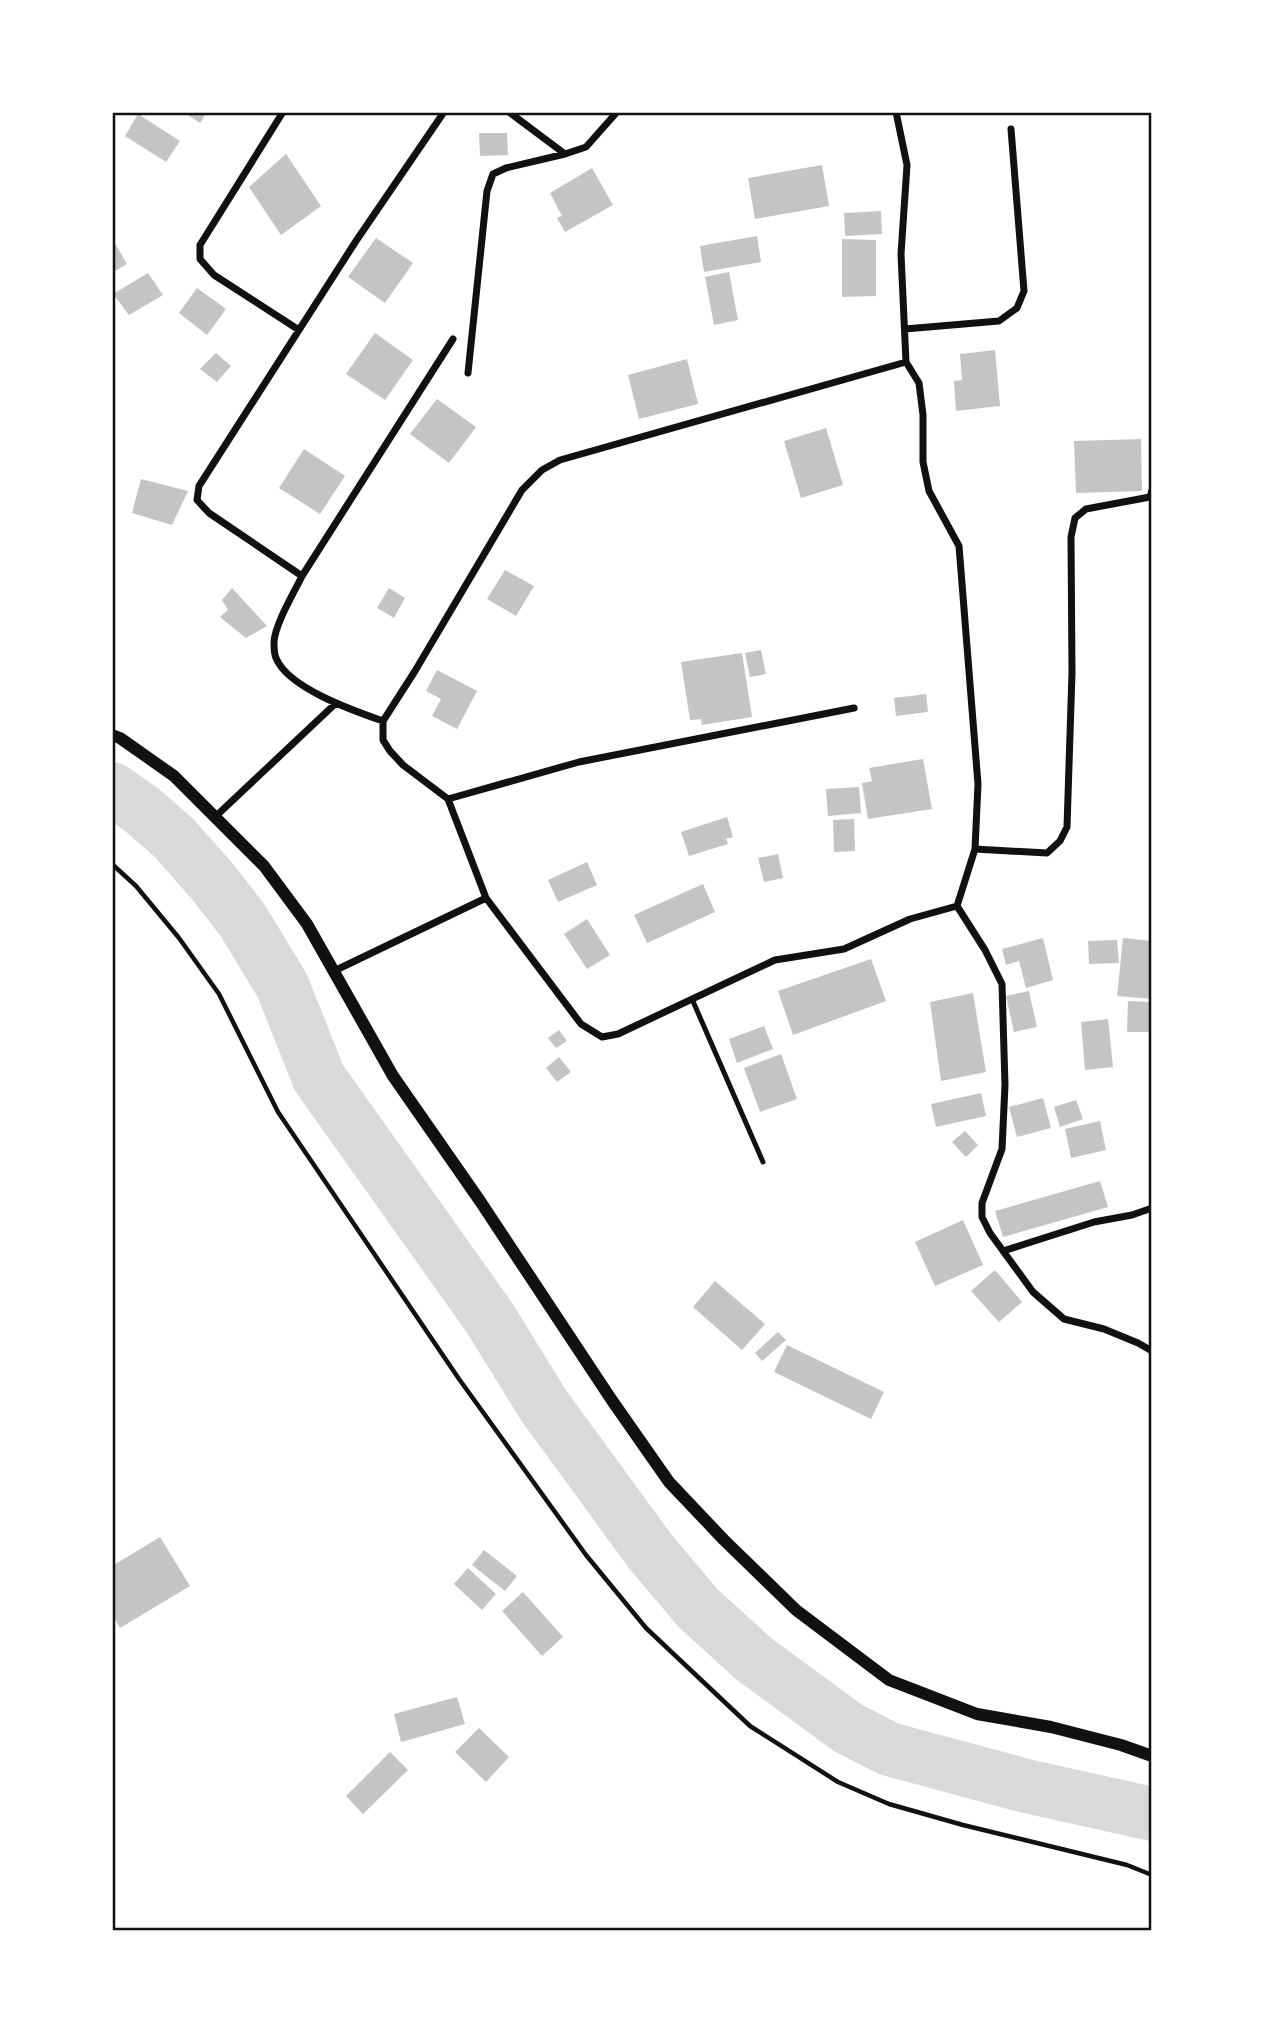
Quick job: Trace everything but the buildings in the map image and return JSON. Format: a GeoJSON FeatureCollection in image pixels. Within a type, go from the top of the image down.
{"type":"FeatureCollection","features":[{"type":"Feature","properties":{"kind":"street"},"geometry":{"type":"LineString","coordinates":[[283,112],[200,245],[201,259],[214,275],[299,330]]}},
{"type":"Feature","properties":{"kind":"street"},"geometry":{"type":"LineString","coordinates":[[302,576],[209,513],[197,500],[199,486],[444,112]]}},
{"type":"Feature","properties":{"kind":"street"},"geometry":{"type":"LineString","coordinates":[[509,112],[565,154]]}},
{"type":"Feature","properties":{"kind":"street"},"geometry":{"type":"LineString","coordinates":[[468,373],[487,191],[493,174],[506,168],[586,147],[617,112]]}},
{"type":"Feature","properties":{"kind":"street"},"geometry":{"type":"LineString","coordinates":[[896,112],[907,165],[901,254],[906,362],[919,383],[923,415],[923,462],[929,491],[959,546],[978,783],[975,849],[957,906],[985,950],[1002,984],[1005,1085],[1002,1149],[982,1203],[982,1217],[1033,1292],[1063,1319],[1104,1329],[1152,1352]]}},
{"type":"Feature","properties":{"kind":"street"},"geometry":{"type":"LineString","coordinates":[[905,329],[999,321],[1017,308],[1024,290],[1011,129]]}},
{"type":"Feature","properties":{"kind":"street"},"geometry":{"type":"LineString","coordinates":[[383,721],[335,704],[287,672],[276,658],[274,639],[302,576],[453,339]]}},
{"type":"Feature","properties":{"kind":"street"},"geometry":{"type":"LineString","coordinates":[[906,362],[583,453],[560,460],[542,470],[522,490],[383,721],[383,740],[403,765],[448,799],[486,898],[581,1024],[602,1037],[618,1034],[775,960],[844,949],[911,919],[957,906]]}},
{"type":"Feature","properties":{"kind":"street"},"geometry":{"type":"LineString","coordinates":[[975,849],[1047,853],[1060,841],[1067,827],[1072,673],[1071,537],[1075,519],[1086,509],[1150,497],[1152,490]]}},
{"type":"Feature","properties":{"kind":"street"},"geometry":{"type":"LineString","coordinates":[[215,817],[335,704]]}},
{"type":"Feature","properties":{"kind":"street"},"geometry":{"type":"LineString","coordinates":[[448,799],[579,762],[854,708]]}},
{"type":"Feature","properties":{"kind":"street"},"geometry":{"type":"LineString","coordinates":[[112,735],[174,776],[264,866],[307,924],[394,1076],[669,1482],[724,1540],[796,1610],[889,1680],[977,1714],[1051,1727],[1152,1755]]}},
{"type":"Feature","properties":{"kind":"street"},"geometry":{"type":"LineString","coordinates":[[334,971],[486,898]]}},
{"type":"Feature","properties":{"kind":"street"},"geometry":{"type":"LineString","coordinates":[[1003,1251],[1094,1222],[1132,1215],[1152,1208]]}},
{"type":"Feature","properties":{"kind":"lane"},"geometry":{"type":"LineString","coordinates":[[692,999],[762,1162]]}},
{"type":"Feature","properties":{"kind":"path"},"geometry":{"type":"LineString","coordinates":[[112,864],[136,887],[178,938],[219,994],[286,1123],[459,1379],[586,1555],[646,1628],[750,1726],[838,1782],[890,1804],[963,1825],[1127,1865],[1152,1875]]}},
{"type":"Feature","properties":{"kind":"waterway"},"geometry":{"type":"LineString","coordinates":[[112,789],[142,810],[174,838],[243,921],[282,985],[319,1078],[489,1317],[544,1406],[650,1551],[698,1608],[754,1659],[848,1728],[889,1749],[1026,1786],[1152,1814]]}}]}
